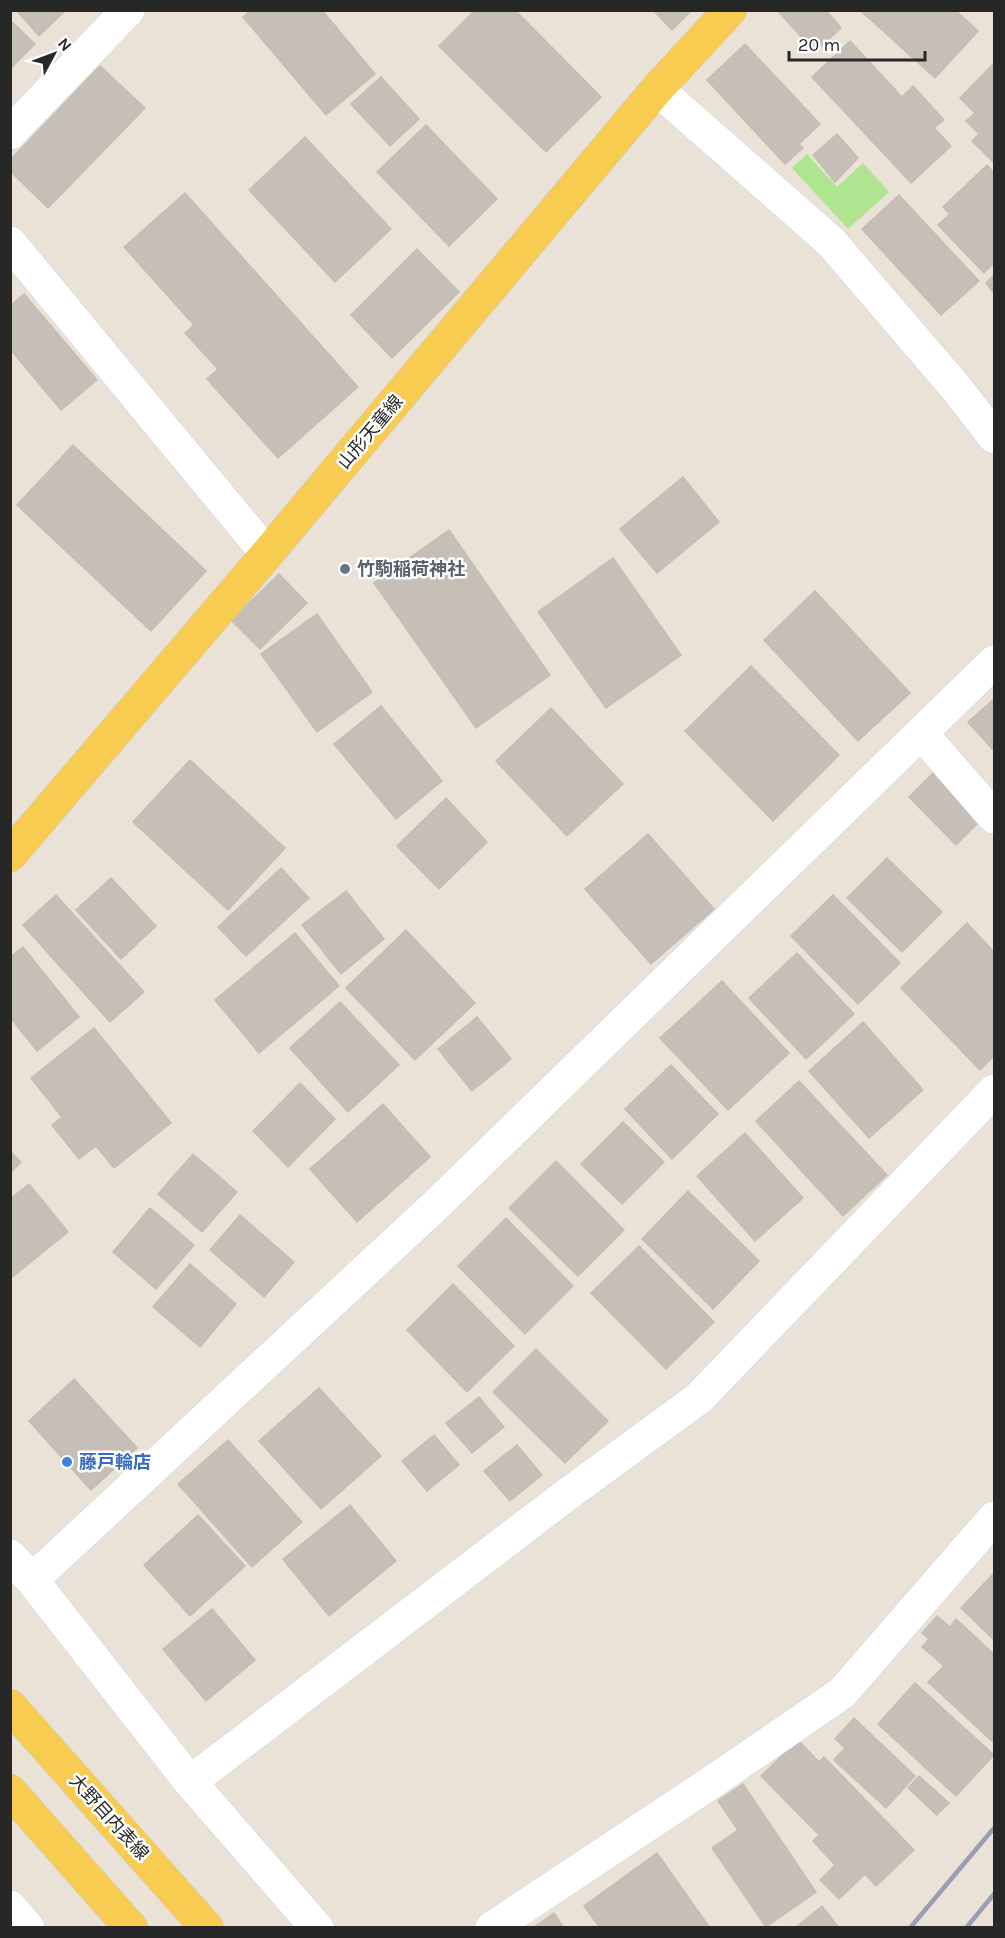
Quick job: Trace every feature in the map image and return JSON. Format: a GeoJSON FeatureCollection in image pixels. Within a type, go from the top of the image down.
{"type":"FeatureCollection","features":[{"type":"Feature","properties":{"kind":"main road","name":"山形天童線"},"geometry":{"type":"LineString","coordinates":[[10,855],[267,554],[657,89],[730,10]]}},
{"type":"Feature","properties":{"kind":"main road","name":"大野目内表線"},"geometry":{"type":"LineString","coordinates":[[10,1706],[207,1928]]}},
{"type":"Feature","properties":{"kind":"main road"},"geometry":{"type":"LineString","coordinates":[[10,1791],[131,1928]]}},
{"type":"Feature","properties":{"kind":"street"},"geometry":{"type":"LineString","coordinates":[[10,133],[128,10]]}},
{"type":"Feature","properties":{"kind":"street"},"geometry":{"type":"LineString","coordinates":[[657,89],[831,242],[957,389],[994,437]]}},
{"type":"Feature","properties":{"kind":"street"},"geometry":{"type":"LineString","coordinates":[[11,246],[267,554]]}},
{"type":"Feature","properties":{"kind":"street"},"geometry":{"type":"LineString","coordinates":[[32,1580],[436,1204],[994,662]]}},
{"type":"Feature","properties":{"kind":"street"},"geometry":{"type":"LineString","coordinates":[[922,734],[994,817]]}},
{"type":"Feature","properties":{"kind":"street"},"geometry":{"type":"LineString","coordinates":[[190,1782],[565,1496],[699,1398],[994,1091]]}},
{"type":"Feature","properties":{"kind":"street"},"geometry":{"type":"LineString","coordinates":[[492,1928],[842,1693],[994,1518]]}},
{"type":"Feature","properties":{"kind":"street"},"geometry":{"type":"LineString","coordinates":[[10,1556],[32,1580],[190,1782],[317,1928]]}},
{"type":"Feature","properties":{"kind":"street"},"geometry":{"type":"LineString","coordinates":[[10,1907],[28,1928]]}},
{"type":"Feature","properties":{"kind":"green space"},"geometry":{"type":"Polygon","coordinates":[[[807,154],[837,187],[863,163],[889,192],[848,229],[792,168],[807,154]]]}},
{"type":"Feature","properties":{"kind":"building"},"geometry":{"type":"Polygon","coordinates":[[[16,10],[66,10],[39,36],[16,10]]]}},
{"type":"Feature","properties":{"kind":"building"},"geometry":{"type":"Polygon","coordinates":[[[251,10],[322,10],[375,74],[326,115],[243,17],[251,10]]]}},
{"type":"Feature","properties":{"kind":"building"},"geometry":{"type":"Polygon","coordinates":[[[475,10],[515,10],[601,97],[546,152],[439,46],[475,10]]]}},
{"type":"Feature","properties":{"kind":"building"},"geometry":{"type":"Polygon","coordinates":[[[653,10],[692,10],[672,30],[653,10]]]}},
{"type":"Feature","properties":{"kind":"building"},"geometry":{"type":"Polygon","coordinates":[[[777,10],[826,10],[841,28],[815,52],[777,10]]]}},
{"type":"Feature","properties":{"kind":"building"},"geometry":{"type":"Polygon","coordinates":[[[860,10],[955,10],[978,31],[935,78],[860,10]]]}},
{"type":"Feature","properties":{"kind":"building"},"geometry":{"type":"Polygon","coordinates":[[[10,20],[35,44],[10,69],[10,20]]]}},
{"type":"Feature","properties":{"kind":"building"},"geometry":{"type":"Polygon","coordinates":[[[850,41],[902,97],[913,86],[944,120],[934,128],[951,146],[911,183],[812,77],[850,41]]]}},
{"type":"Feature","properties":{"kind":"building"},"geometry":{"type":"Polygon","coordinates":[[[745,44],[820,124],[799,144],[803,148],[785,164],[707,80],[745,44]]]}},
{"type":"Feature","properties":{"kind":"building"},"geometry":{"type":"Polygon","coordinates":[[[994,63],[994,163],[972,141],[979,134],[966,121],[975,113],[960,98],[994,63]]]}},
{"type":"Feature","properties":{"kind":"building"},"geometry":{"type":"Polygon","coordinates":[[[100,66],[145,108],[48,208],[10,171],[10,160],[100,66]]]}},
{"type":"Feature","properties":{"kind":"building"},"geometry":{"type":"Polygon","coordinates":[[[381,77],[419,119],[390,146],[351,104],[381,77]]]}},
{"type":"Feature","properties":{"kind":"building"},"geometry":{"type":"Polygon","coordinates":[[[426,125],[497,199],[449,246],[377,172],[426,125]]]}},
{"type":"Feature","properties":{"kind":"building"},"geometry":{"type":"Polygon","coordinates":[[[837,134],[858,158],[835,182],[813,155],[837,134]]]}},
{"type":"Feature","properties":{"kind":"building"},"geometry":{"type":"Polygon","coordinates":[[[305,137],[391,229],[335,282],[249,190],[305,137]]]}},
{"type":"Feature","properties":{"kind":"building"},"geometry":{"type":"Polygon","coordinates":[[[987,165],[994,173],[994,263],[984,273],[938,225],[950,214],[943,207],[987,165]]]}},
{"type":"Feature","properties":{"kind":"building"},"geometry":{"type":"Polygon","coordinates":[[[185,193],[358,387],[278,458],[207,379],[218,369],[185,333],[194,325],[124,247],[185,193]]]}},
{"type":"Feature","properties":{"kind":"building"},"geometry":{"type":"Polygon","coordinates":[[[899,195],[979,281],[941,315],[862,229],[899,195]]]}},
{"type":"Feature","properties":{"kind":"building"},"geometry":{"type":"Polygon","coordinates":[[[417,249],[459,292],[392,358],[351,315],[417,249]]]}},
{"type":"Feature","properties":{"kind":"building"},"geometry":{"type":"Polygon","coordinates":[[[994,275],[994,293],[986,283],[994,275]]]}},
{"type":"Feature","properties":{"kind":"building"},"geometry":{"type":"Polygon","coordinates":[[[24,294],[97,380],[61,410],[10,349],[10,306],[24,294]]]}},
{"type":"Feature","properties":{"kind":"building"},"geometry":{"type":"Polygon","coordinates":[[[73,445],[206,571],[151,631],[17,505],[73,445]]]}},
{"type":"Feature","properties":{"kind":"building"},"geometry":{"type":"Polygon","coordinates":[[[683,477],[719,522],[657,573],[620,529],[683,477]]]}},
{"type":"Feature","properties":{"kind":"building"},"geometry":{"type":"Polygon","coordinates":[[[449,530],[550,675],[476,728],[374,583],[449,530]]]}},
{"type":"Feature","properties":{"kind":"building"},"geometry":{"type":"Polygon","coordinates":[[[613,558],[681,655],[606,708],[538,612],[613,558]]]}},
{"type":"Feature","properties":{"kind":"building"},"geometry":{"type":"Polygon","coordinates":[[[279,574],[307,603],[260,649],[231,620],[279,574]]]}},
{"type":"Feature","properties":{"kind":"building"},"geometry":{"type":"Polygon","coordinates":[[[815,591],[910,693],[858,741],[764,640],[815,591]]]}},
{"type":"Feature","properties":{"kind":"building"},"geometry":{"type":"Polygon","coordinates":[[[317,614],[372,692],[317,732],[261,654],[317,614]]]}},
{"type":"Feature","properties":{"kind":"building"},"geometry":{"type":"Polygon","coordinates":[[[751,666],[839,755],[773,821],[685,731],[751,666]]]}},
{"type":"Feature","properties":{"kind":"building"},"geometry":{"type":"Polygon","coordinates":[[[994,699],[994,749],[993,750],[968,722],[994,699]]]}},
{"type":"Feature","properties":{"kind":"building"},"geometry":{"type":"Polygon","coordinates":[[[381,706],[442,781],[396,819],[334,744],[381,706]]]}},
{"type":"Feature","properties":{"kind":"building"},"geometry":{"type":"Polygon","coordinates":[[[551,708],[623,784],[567,836],[496,761],[551,708]]]}},
{"type":"Feature","properties":{"kind":"building"},"geometry":{"type":"Polygon","coordinates":[[[190,760],[285,848],[228,910],[133,822],[190,760]]]}},
{"type":"Feature","properties":{"kind":"building"},"geometry":{"type":"Polygon","coordinates":[[[941,765],[988,813],[956,845],[909,797],[941,765]]]}},
{"type":"Feature","properties":{"kind":"building"},"geometry":{"type":"Polygon","coordinates":[[[446,798],[487,842],[439,889],[397,846],[446,798]]]}},
{"type":"Feature","properties":{"kind":"building"},"geometry":{"type":"Polygon","coordinates":[[[648,834],[714,909],[651,964],[585,889],[648,834]]]}},
{"type":"Feature","properties":{"kind":"building"},"geometry":{"type":"Polygon","coordinates":[[[887,858],[942,912],[902,952],[847,898],[887,858]]]}},
{"type":"Feature","properties":{"kind":"building"},"geometry":{"type":"Polygon","coordinates":[[[281,868],[309,898],[246,956],[218,927],[281,868]]]}},
{"type":"Feature","properties":{"kind":"building"},"geometry":{"type":"Polygon","coordinates":[[[111,878],[156,926],[121,959],[76,910],[111,878]]]}},
{"type":"Feature","properties":{"kind":"building"},"geometry":{"type":"Polygon","coordinates":[[[346,891],[384,939],[341,974],[302,925],[346,891]]]}},
{"type":"Feature","properties":{"kind":"building"},"geometry":{"type":"Polygon","coordinates":[[[56,895],[144,992],[110,1022],[23,925],[56,895]]]}},
{"type":"Feature","properties":{"kind":"building"},"geometry":{"type":"Polygon","coordinates":[[[833,895],[900,963],[858,1004],[791,936],[833,895]]]}},
{"type":"Feature","properties":{"kind":"building"},"geometry":{"type":"Polygon","coordinates":[[[967,923],[994,952],[994,1056],[980,1070],[901,988],[967,923]]]}},
{"type":"Feature","properties":{"kind":"building"},"geometry":{"type":"Polygon","coordinates":[[[406,930],[475,1003],[415,1060],[346,988],[406,930]]]}},
{"type":"Feature","properties":{"kind":"building"},"geometry":{"type":"Polygon","coordinates":[[[295,933],[339,986],[259,1053],[215,1000],[295,933]]]}},
{"type":"Feature","properties":{"kind":"building"},"geometry":{"type":"Polygon","coordinates":[[[23,947],[79,1017],[37,1051],[10,1017],[10,957],[23,947]]]}},
{"type":"Feature","properties":{"kind":"building"},"geometry":{"type":"Polygon","coordinates":[[[797,953],[854,1014],[806,1059],[749,998],[797,953]]]}},
{"type":"Feature","properties":{"kind":"building"},"geometry":{"type":"Polygon","coordinates":[[[722,981],[789,1053],[728,1110],[660,1038],[722,981]]]}},
{"type":"Feature","properties":{"kind":"building"},"geometry":{"type":"Polygon","coordinates":[[[340,1002],[399,1065],[348,1112],[290,1048],[340,1002]]]}},
{"type":"Feature","properties":{"kind":"building"},"geometry":{"type":"Polygon","coordinates":[[[477,1017],[511,1059],[472,1091],[438,1049],[477,1017]]]}},
{"type":"Feature","properties":{"kind":"building"},"geometry":{"type":"Polygon","coordinates":[[[863,1022],[923,1090],[869,1138],[809,1071],[863,1022]]]}},
{"type":"Feature","properties":{"kind":"building"},"geometry":{"type":"Polygon","coordinates":[[[94,1028],[171,1123],[114,1168],[96,1146],[79,1159],[52,1125],[62,1117],[31,1078],[94,1028]]]}},
{"type":"Feature","properties":{"kind":"building"},"geometry":{"type":"Polygon","coordinates":[[[671,1065],[718,1114],[672,1159],[625,1109],[671,1065]]]}},
{"type":"Feature","properties":{"kind":"building"},"geometry":{"type":"Polygon","coordinates":[[[799,1081],[887,1175],[843,1216],[756,1121],[799,1081]]]}},
{"type":"Feature","properties":{"kind":"building"},"geometry":{"type":"Polygon","coordinates":[[[300,1083],[335,1119],[288,1167],[253,1131],[300,1083]]]}},
{"type":"Feature","properties":{"kind":"building"},"geometry":{"type":"Polygon","coordinates":[[[383,1104],[430,1157],[357,1222],[310,1169],[383,1104]]]}},
{"type":"Feature","properties":{"kind":"building"},"geometry":{"type":"Polygon","coordinates":[[[623,1122],[664,1162],[622,1204],[581,1164],[623,1122]]]}},
{"type":"Feature","properties":{"kind":"building"},"geometry":{"type":"Polygon","coordinates":[[[745,1133],[803,1198],[755,1241],[697,1176],[745,1133]]]}},
{"type":"Feature","properties":{"kind":"building"},"geometry":{"type":"Polygon","coordinates":[[[10,1151],[21,1162],[10,1173],[10,1151]]]}},
{"type":"Feature","properties":{"kind":"building"},"geometry":{"type":"Polygon","coordinates":[[[193,1154],[237,1192],[202,1232],[158,1194],[193,1154]]]}},
{"type":"Feature","properties":{"kind":"building"},"geometry":{"type":"Polygon","coordinates":[[[556,1161],[624,1230],[578,1276],[509,1208],[556,1161]]]}},
{"type":"Feature","properties":{"kind":"building"},"geometry":{"type":"Polygon","coordinates":[[[29,1184],[68,1232],[10,1279],[10,1199],[29,1184]]]}},
{"type":"Feature","properties":{"kind":"building"},"geometry":{"type":"Polygon","coordinates":[[[688,1191],[759,1261],[713,1309],[642,1239],[688,1191]]]}},
{"type":"Feature","properties":{"kind":"building"},"geometry":{"type":"Polygon","coordinates":[[[150,1208],[194,1245],[156,1289],[113,1252],[150,1208]]]}},
{"type":"Feature","properties":{"kind":"building"},"geometry":{"type":"Polygon","coordinates":[[[240,1215],[294,1262],[264,1297],[210,1250],[240,1215]]]}},
{"type":"Feature","properties":{"kind":"building"},"geometry":{"type":"Polygon","coordinates":[[[506,1218],[573,1286],[525,1334],[458,1266],[506,1218]]]}},
{"type":"Feature","properties":{"kind":"building"},"geometry":{"type":"Polygon","coordinates":[[[639,1246],[714,1322],[666,1369],[591,1293],[639,1246]]]}},
{"type":"Feature","properties":{"kind":"building"},"geometry":{"type":"Polygon","coordinates":[[[190,1264],[236,1304],[200,1347],[153,1307],[190,1264]]]}},
{"type":"Feature","properties":{"kind":"building"},"geometry":{"type":"Polygon","coordinates":[[[453,1284],[514,1346],[467,1392],[407,1330],[453,1284]]]}},
{"type":"Feature","properties":{"kind":"building"},"geometry":{"type":"Polygon","coordinates":[[[536,1349],[608,1421],[565,1463],[493,1392],[536,1349]]]}},
{"type":"Feature","properties":{"kind":"building"},"geometry":{"type":"Polygon","coordinates":[[[74,1379],[137,1448],[91,1490],[29,1421],[74,1379]]]}},
{"type":"Feature","properties":{"kind":"building"},"geometry":{"type":"Polygon","coordinates":[[[319,1388],[381,1456],[321,1509],[259,1441],[319,1388]]]}},
{"type":"Feature","properties":{"kind":"building"},"geometry":{"type":"Polygon","coordinates":[[[479,1397],[504,1427],[472,1453],[446,1423],[479,1397]]]}},
{"type":"Feature","properties":{"kind":"building"},"geometry":{"type":"Polygon","coordinates":[[[434,1435],[459,1465],[427,1491],[402,1461],[434,1435]]]}},
{"type":"Feature","properties":{"kind":"building"},"geometry":{"type":"Polygon","coordinates":[[[228,1440],[302,1522],[252,1567],[178,1484],[228,1440]]]}},
{"type":"Feature","properties":{"kind":"building"},"geometry":{"type":"Polygon","coordinates":[[[517,1445],[542,1475],[510,1501],[484,1471],[517,1445]]]}},
{"type":"Feature","properties":{"kind":"building"},"geometry":{"type":"Polygon","coordinates":[[[350,1505],[396,1561],[329,1616],[283,1559],[350,1505]]]}},
{"type":"Feature","properties":{"kind":"building"},"geometry":{"type":"Polygon","coordinates":[[[198,1515],[245,1566],[190,1616],[144,1565],[198,1515]]]}},
{"type":"Feature","properties":{"kind":"building"},"geometry":{"type":"Polygon","coordinates":[[[994,1573],[994,1640],[961,1608],[994,1573]]]}},
{"type":"Feature","properties":{"kind":"building"},"geometry":{"type":"Polygon","coordinates":[[[212,1609],[255,1660],[206,1701],[163,1649],[212,1609]]]}},
{"type":"Feature","properties":{"kind":"building"},"geometry":{"type":"Polygon","coordinates":[[[937,1616],[950,1627],[956,1619],[994,1654],[994,1743],[928,1682],[944,1666],[922,1647],[929,1639],[922,1633],[937,1616]]]}},
{"type":"Feature","properties":{"kind":"building"},"geometry":{"type":"Polygon","coordinates":[[[915,1683],[994,1755],[956,1796],[878,1724],[915,1683]]]}},
{"type":"Feature","properties":{"kind":"building"},"geometry":{"type":"Polygon","coordinates":[[[854,1718],[915,1776],[886,1808],[834,1760],[845,1748],[835,1739],[854,1718]]]}},
{"type":"Feature","properties":{"kind":"building"},"geometry":{"type":"Polygon","coordinates":[[[798,1740],[819,1762],[824,1757],[914,1850],[876,1886],[865,1874],[839,1899],[820,1880],[835,1865],[813,1841],[819,1835],[761,1776],[798,1740]]]}},
{"type":"Feature","properties":{"kind":"building"},"geometry":{"type":"Polygon","coordinates":[[[919,1776],[949,1803],[937,1815],[908,1788],[919,1776]]]}},
{"type":"Feature","properties":{"kind":"building"},"geometry":{"type":"Polygon","coordinates":[[[743,1784],[816,1892],[766,1927],[712,1848],[738,1830],[718,1801],[743,1784]]]}},
{"type":"Feature","properties":{"kind":"building"},"geometry":{"type":"Polygon","coordinates":[[[657,1853],[710,1928],[600,1928],[584,1906],[657,1853]]]}},
{"type":"Feature","properties":{"kind":"building"},"geometry":{"type":"Polygon","coordinates":[[[822,1906],[839,1928],[795,1928],[822,1906]]]}},
{"type":"Feature","properties":{"kind":"building"},"geometry":{"type":"Polygon","coordinates":[[[554,1913],[564,1928],[533,1928],[554,1913]]]}},
{"type":"Feature","properties":{"kind":"railway"},"geometry":{"type":"LineString","coordinates":[[910,1928],[994,1828]]}},
{"type":"Feature","properties":{"kind":"railway"},"geometry":{"type":"LineString","coordinates":[[966,1928],[994,1894]]}},
{"type":"Feature","properties":{"kind":"place","name":"竹駒稲荷神社"},"geometry":{"type":"Point","coordinates":[345,569]}},
{"type":"Feature","properties":{"kind":"place","name":"藤戸輪店"},"geometry":{"type":"Point","coordinates":[67,1462]}}]}
